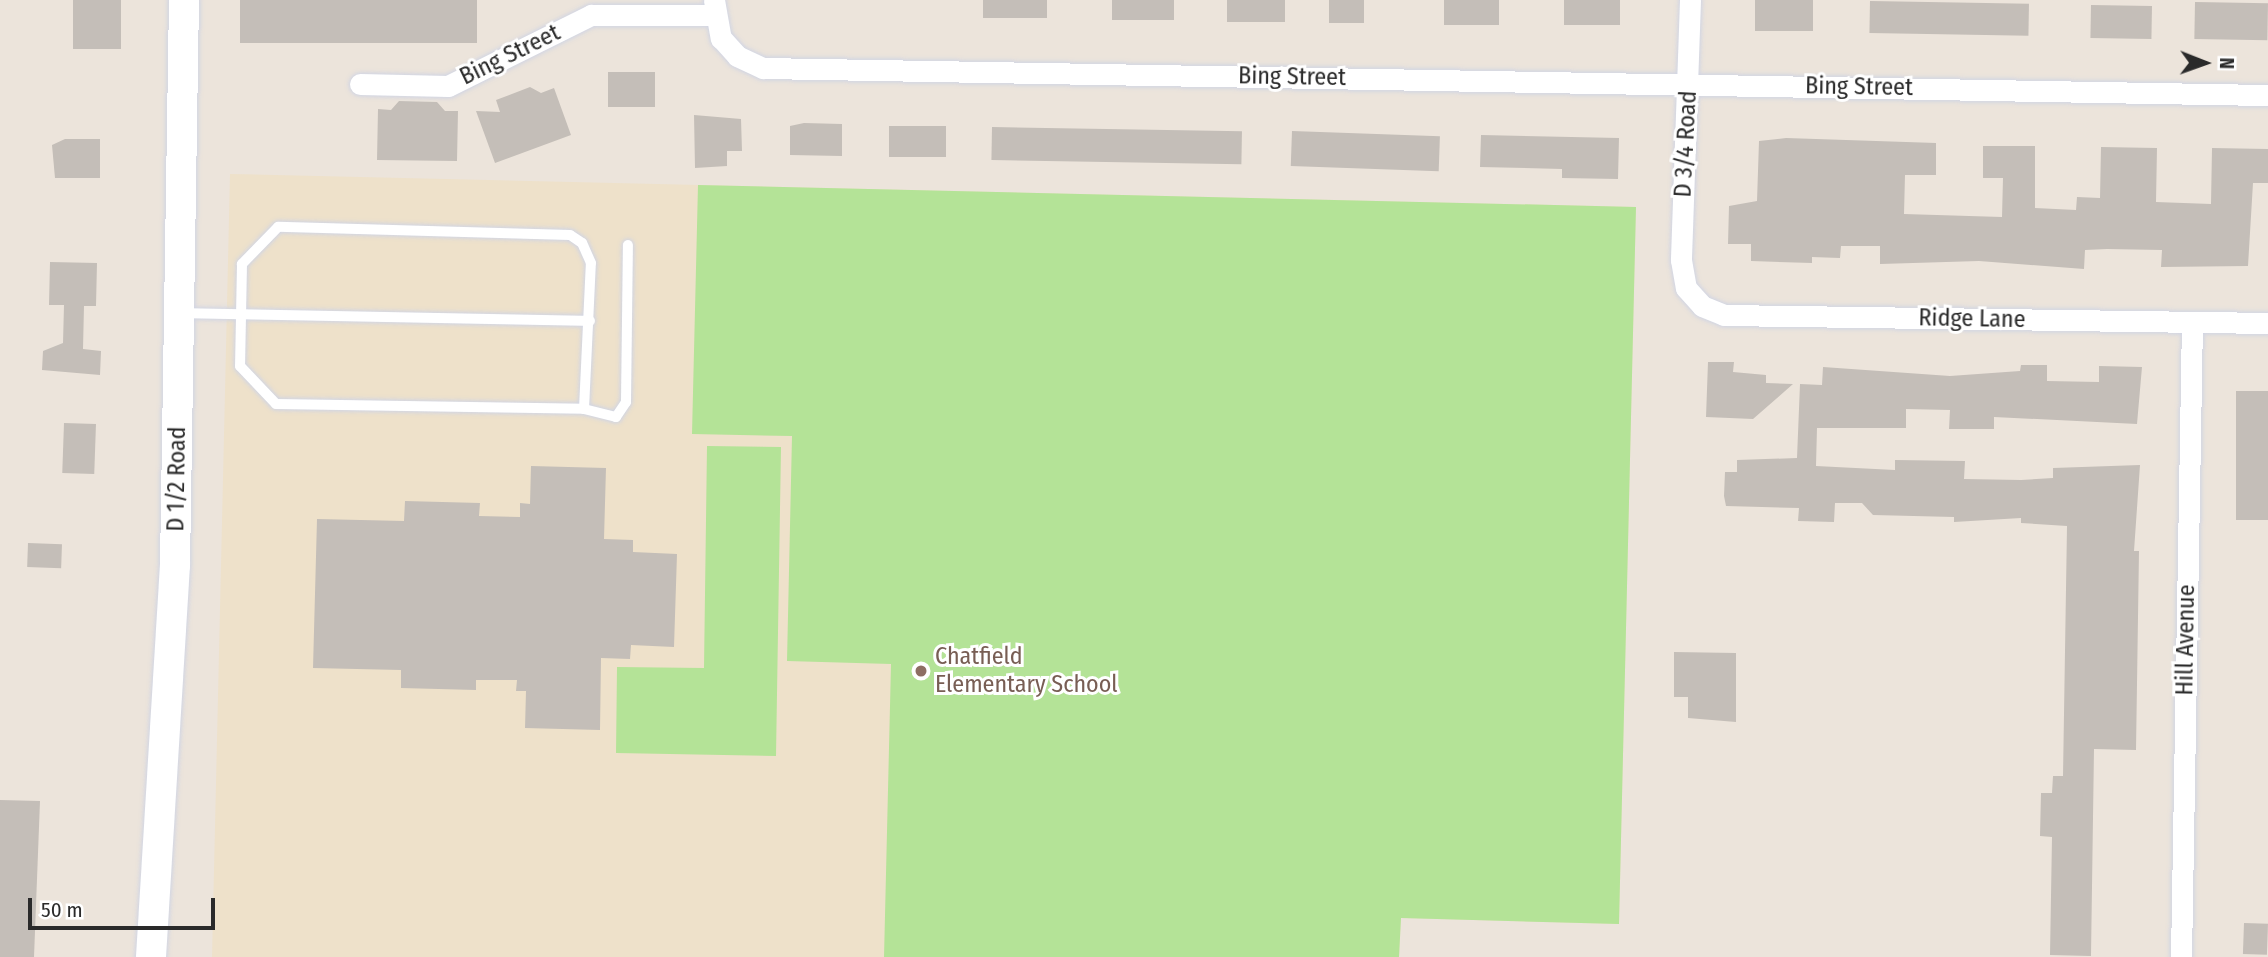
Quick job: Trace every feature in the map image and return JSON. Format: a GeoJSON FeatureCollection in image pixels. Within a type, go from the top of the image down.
{"type":"FeatureCollection","features":[{"type":"Feature","properties":{"kind":"main road","name":"D 1/2 Road"},"geometry":{"type":"LineString","coordinates":[[151,957],[175,566],[184,0]]}},
{"type":"Feature","properties":{"kind":"street","name":"D 3/4 Road"},"geometry":{"type":"LineString","coordinates":[[1686,288],[1681,260],[1690,0]]}},
{"type":"Feature","properties":{"kind":"street","name":"Bing Street"},"geometry":{"type":"LineString","coordinates":[[360,84],[448,86],[591,15],[714,8],[728,47],[762,68],[2268,94]]}},
{"type":"Feature","properties":{"kind":"street","name":"Ridge Lane"},"geometry":{"type":"LineString","coordinates":[[1686,288],[1702,306],[1724,315],[2268,323]]}},
{"type":"Feature","properties":{"kind":"street","name":"Hill Avenue"},"geometry":{"type":"LineString","coordinates":[[2181,957],[2192,322]]}},
{"type":"Feature","properties":{"kind":"lane"},"geometry":{"type":"LineString","coordinates":[[584,409],[591,263],[582,243],[569,235],[278,227],[242,264],[240,366],[276,404],[584,409],[616,417],[626,402],[628,245]]}},
{"type":"Feature","properties":{"kind":"lane"},"geometry":{"type":"LineString","coordinates":[[181,313],[590,321]]}},
{"type":"Feature","properties":{"kind":"shaded area","name":"Chatfield Elementary School"},"geometry":{"type":"Polygon","coordinates":[[[230,174],[1636,207],[1619,924],[1401,918],[1399,957],[212,957],[230,174]]]}},
{"type":"Feature","properties":{"kind":"green space"},"geometry":{"type":"Polygon","coordinates":[[[698,185],[1636,207],[1619,924],[1401,918],[1399,957],[884,957],[891,664],[787,661],[792,436],[692,434],[698,185]]]}},
{"type":"Feature","properties":{"kind":"green space"},"geometry":{"type":"Polygon","coordinates":[[[707,446],[781,447],[776,756],[616,753],[617,667],[704,668],[707,446]]]}},
{"type":"Feature","properties":{"kind":"building"},"geometry":{"type":"Polygon","coordinates":[[[73,0],[121,0],[121,49],[73,49],[73,0]]]}},
{"type":"Feature","properties":{"kind":"building"},"geometry":{"type":"Polygon","coordinates":[[[240,0],[477,0],[477,43],[240,43],[240,0]]]}},
{"type":"Feature","properties":{"kind":"building"},"geometry":{"type":"Polygon","coordinates":[[[983,0],[1047,0],[1047,18],[983,18],[983,0]]]}},
{"type":"Feature","properties":{"kind":"building"},"geometry":{"type":"Polygon","coordinates":[[[1112,0],[1174,0],[1174,20],[1112,20],[1112,0]]]}},
{"type":"Feature","properties":{"kind":"building"},"geometry":{"type":"Polygon","coordinates":[[[1227,0],[1285,0],[1285,22],[1227,22],[1227,0]]]}},
{"type":"Feature","properties":{"kind":"building"},"geometry":{"type":"Polygon","coordinates":[[[1329,0],[1364,0],[1364,23],[1329,23],[1329,0]]]}},
{"type":"Feature","properties":{"kind":"building"},"geometry":{"type":"Polygon","coordinates":[[[1444,0],[1499,0],[1499,25],[1444,25],[1444,0]]]}},
{"type":"Feature","properties":{"kind":"building"},"geometry":{"type":"Polygon","coordinates":[[[1564,0],[1620,0],[1620,25],[1564,25],[1564,0]]]}},
{"type":"Feature","properties":{"kind":"building"},"geometry":{"type":"Polygon","coordinates":[[[1755,0],[1813,0],[1813,31],[1755,31],[1755,0]]]}},
{"type":"Feature","properties":{"kind":"building"},"geometry":{"type":"Polygon","coordinates":[[[1870,1],[2029,4],[2028,36],[1869,33],[1870,1]]]}},
{"type":"Feature","properties":{"kind":"building"},"geometry":{"type":"Polygon","coordinates":[[[2195,2],[2268,3],[2267,40],[2194,39],[2195,2]]]}},
{"type":"Feature","properties":{"kind":"building"},"geometry":{"type":"Polygon","coordinates":[[[2091,5],[2152,6],[2151,39],[2090,38],[2091,5]]]}},
{"type":"Feature","properties":{"kind":"building"},"geometry":{"type":"Polygon","coordinates":[[[608,72],[655,72],[655,107],[608,107],[608,72]]]}},
{"type":"Feature","properties":{"kind":"building"},"geometry":{"type":"Polygon","coordinates":[[[530,87],[541,93],[554,88],[571,135],[495,163],[476,111],[500,112],[496,100],[530,87]]]}},
{"type":"Feature","properties":{"kind":"building"},"geometry":{"type":"Polygon","coordinates":[[[399,101],[437,102],[445,111],[458,111],[457,161],[377,160],[378,109],[391,110],[399,101]]]}},
{"type":"Feature","properties":{"kind":"building"},"geometry":{"type":"Polygon","coordinates":[[[694,115],[741,119],[742,151],[727,151],[727,166],[695,168],[694,115]]]}},
{"type":"Feature","properties":{"kind":"building"},"geometry":{"type":"Polygon","coordinates":[[[804,123],[842,124],[842,156],[790,155],[790,126],[804,123]]]}},
{"type":"Feature","properties":{"kind":"building"},"geometry":{"type":"Polygon","coordinates":[[[889,126],[946,126],[946,157],[889,157],[889,126]]]}},
{"type":"Feature","properties":{"kind":"building"},"geometry":{"type":"Polygon","coordinates":[[[992,127],[1242,131],[1241,164],[991,160],[992,127]]]}},
{"type":"Feature","properties":{"kind":"building"},"geometry":{"type":"Polygon","coordinates":[[[1292,131],[1440,136],[1439,171],[1291,166],[1292,131]]]}},
{"type":"Feature","properties":{"kind":"building"},"geometry":{"type":"Polygon","coordinates":[[[1481,135],[1619,138],[1618,179],[1562,178],[1562,169],[1480,167],[1481,135]]]}},
{"type":"Feature","properties":{"kind":"building"},"geometry":{"type":"Polygon","coordinates":[[[1786,138],[1936,143],[1936,175],[1905,175],[1904,214],[2002,217],[2003,178],[1983,178],[1983,146],[2035,146],[2035,208],[2076,210],[2077,197],[2100,198],[2101,147],[2157,148],[2156,202],[2211,204],[2212,148],[2268,149],[2268,183],[2253,183],[2248,266],[2161,267],[2162,250],[2107,249],[2085,250],[2084,269],[1979,261],[1880,264],[1880,246],[1841,246],[1840,258],[1812,257],[1812,263],[1751,261],[1751,244],[1728,244],[1729,206],[1757,201],[1759,141],[1786,138]]]}},
{"type":"Feature","properties":{"kind":"building"},"geometry":{"type":"Polygon","coordinates":[[[65,139],[100,139],[100,178],[55,178],[52,145],[65,139]]]}},
{"type":"Feature","properties":{"kind":"building"},"geometry":{"type":"Polygon","coordinates":[[[50,262],[97,263],[96,306],[84,306],[83,349],[101,351],[100,375],[42,370],[43,351],[63,343],[64,305],[49,305],[50,262]]]}},
{"type":"Feature","properties":{"kind":"building"},"geometry":{"type":"Polygon","coordinates":[[[1708,362],[1734,362],[1733,372],[1766,375],[1766,383],[1793,384],[1753,419],[1706,417],[1708,362]]]}},
{"type":"Feature","properties":{"kind":"building"},"geometry":{"type":"Polygon","coordinates":[[[2021,365],[2047,365],[2047,381],[2099,382],[2099,366],[2142,367],[2137,424],[1994,417],[1994,429],[1949,429],[1950,410],[1906,409],[1906,428],[1817,428],[1816,466],[1895,470],[1895,460],[1965,461],[1964,479],[2021,480],[2053,478],[2053,468],[2140,465],[2134,551],[2139,551],[2136,750],[2094,749],[2091,956],[2050,955],[2052,837],[2040,836],[2041,793],[2052,793],[2053,776],[2063,776],[2067,526],[2021,523],[2021,518],[1954,522],[1954,517],[1873,515],[1862,503],[1835,503],[1834,522],[1798,521],[1799,508],[1726,506],[1724,496],[1725,472],[1737,472],[1737,460],[1797,458],[1800,384],[1822,385],[1823,367],[1950,376],[2020,371],[2021,365]]]}},
{"type":"Feature","properties":{"kind":"building"},"geometry":{"type":"Polygon","coordinates":[[[2236,391],[2268,391],[2268,520],[2236,520],[2236,391]]]}},
{"type":"Feature","properties":{"kind":"building"},"geometry":{"type":"Polygon","coordinates":[[[64,423],[96,424],[94,474],[62,473],[64,423]]]}},
{"type":"Feature","properties":{"kind":"building"},"geometry":{"type":"Polygon","coordinates":[[[531,466],[606,468],[604,539],[633,540],[633,552],[677,554],[674,647],[631,645],[630,659],[601,658],[600,730],[525,728],[526,691],[516,691],[517,680],[476,680],[476,690],[401,688],[401,670],[313,668],[317,519],[404,521],[405,501],[480,503],[479,516],[520,517],[520,503],[530,504],[531,466]]]}},
{"type":"Feature","properties":{"kind":"building"},"geometry":{"type":"Polygon","coordinates":[[[28,543],[62,544],[61,568],[27,567],[28,543]]]}},
{"type":"Feature","properties":{"kind":"building"},"geometry":{"type":"Polygon","coordinates":[[[1674,652],[1736,653],[1736,722],[1688,718],[1688,697],[1674,697],[1674,652]]]}},
{"type":"Feature","properties":{"kind":"building"},"geometry":{"type":"Polygon","coordinates":[[[0,800],[40,801],[34,957],[0,957],[0,800]]]}},
{"type":"Feature","properties":{"kind":"building"},"geometry":{"type":"Polygon","coordinates":[[[2244,923],[2268,924],[2267,955],[2243,954],[2244,923]]]}},
{"type":"Feature","properties":{"kind":"place","name":"Chatfield Elementary School"},"geometry":{"type":"Point","coordinates":[921,671]}}]}
